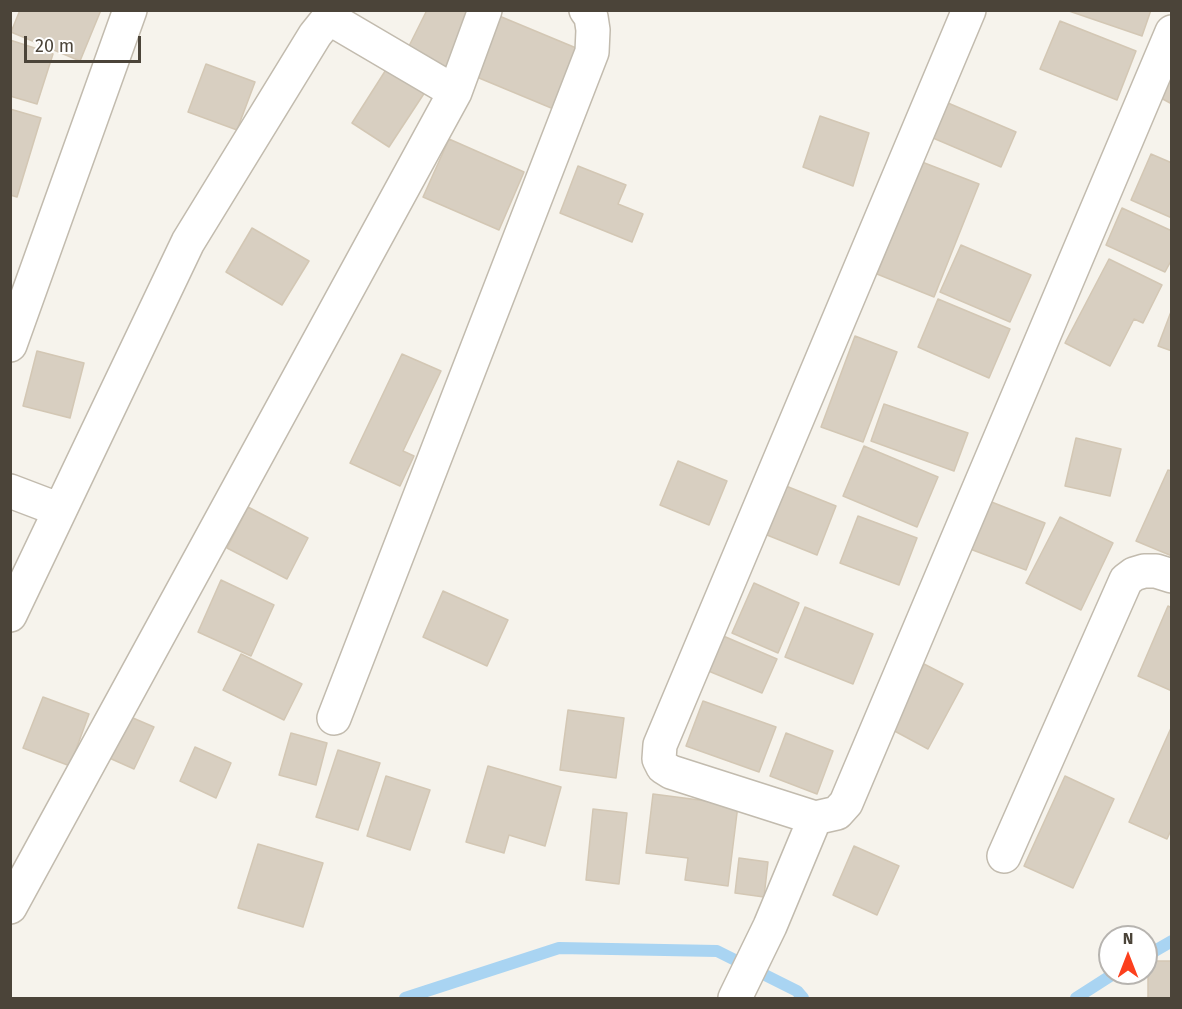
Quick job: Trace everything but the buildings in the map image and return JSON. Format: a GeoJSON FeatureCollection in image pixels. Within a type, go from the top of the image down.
{"type":"FeatureCollection","features":[{"type":"Feature","properties":{"kind":"street"},"geometry":{"type":"LineString","coordinates":[[10,345],[130,10]]}},
{"type":"Feature","properties":{"kind":"street"},"geometry":{"type":"LineString","coordinates":[[10,908],[454,92],[485,10]]}},
{"type":"Feature","properties":{"kind":"street"},"geometry":{"type":"LineString","coordinates":[[334,718],[592,52],[593,30],[591,17],[586,10]]}},
{"type":"Feature","properties":{"kind":"street"},"geometry":{"type":"LineString","coordinates":[[969,10],[660,745],[658,759],[671,772],[816,818],[837,813],[846,803],[1172,32]]}},
{"type":"Feature","properties":{"kind":"street"},"geometry":{"type":"LineString","coordinates":[[10,615],[188,242],[321,19],[454,92]]}},
{"type":"Feature","properties":{"kind":"street"},"geometry":{"type":"LineString","coordinates":[[10,491],[60,510]]}},
{"type":"Feature","properties":{"kind":"street"},"geometry":{"type":"LineString","coordinates":[[1004,856],[1126,580],[1144,571],[1156,571],[1172,576]]}},
{"type":"Feature","properties":{"kind":"street"},"geometry":{"type":"LineString","coordinates":[[735,999],[770,926],[816,818]]}},
{"type":"Feature","properties":{"kind":"waterway"},"geometry":{"type":"LineString","coordinates":[[1158,949],[1172,941]]}},
{"type":"Feature","properties":{"kind":"waterway"},"geometry":{"type":"LineString","coordinates":[[405,998],[559,948],[717,951],[797,991],[803,998]]}},
{"type":"Feature","properties":{"kind":"waterway"},"geometry":{"type":"LineString","coordinates":[[1076,998],[1098,984]]}}]}
